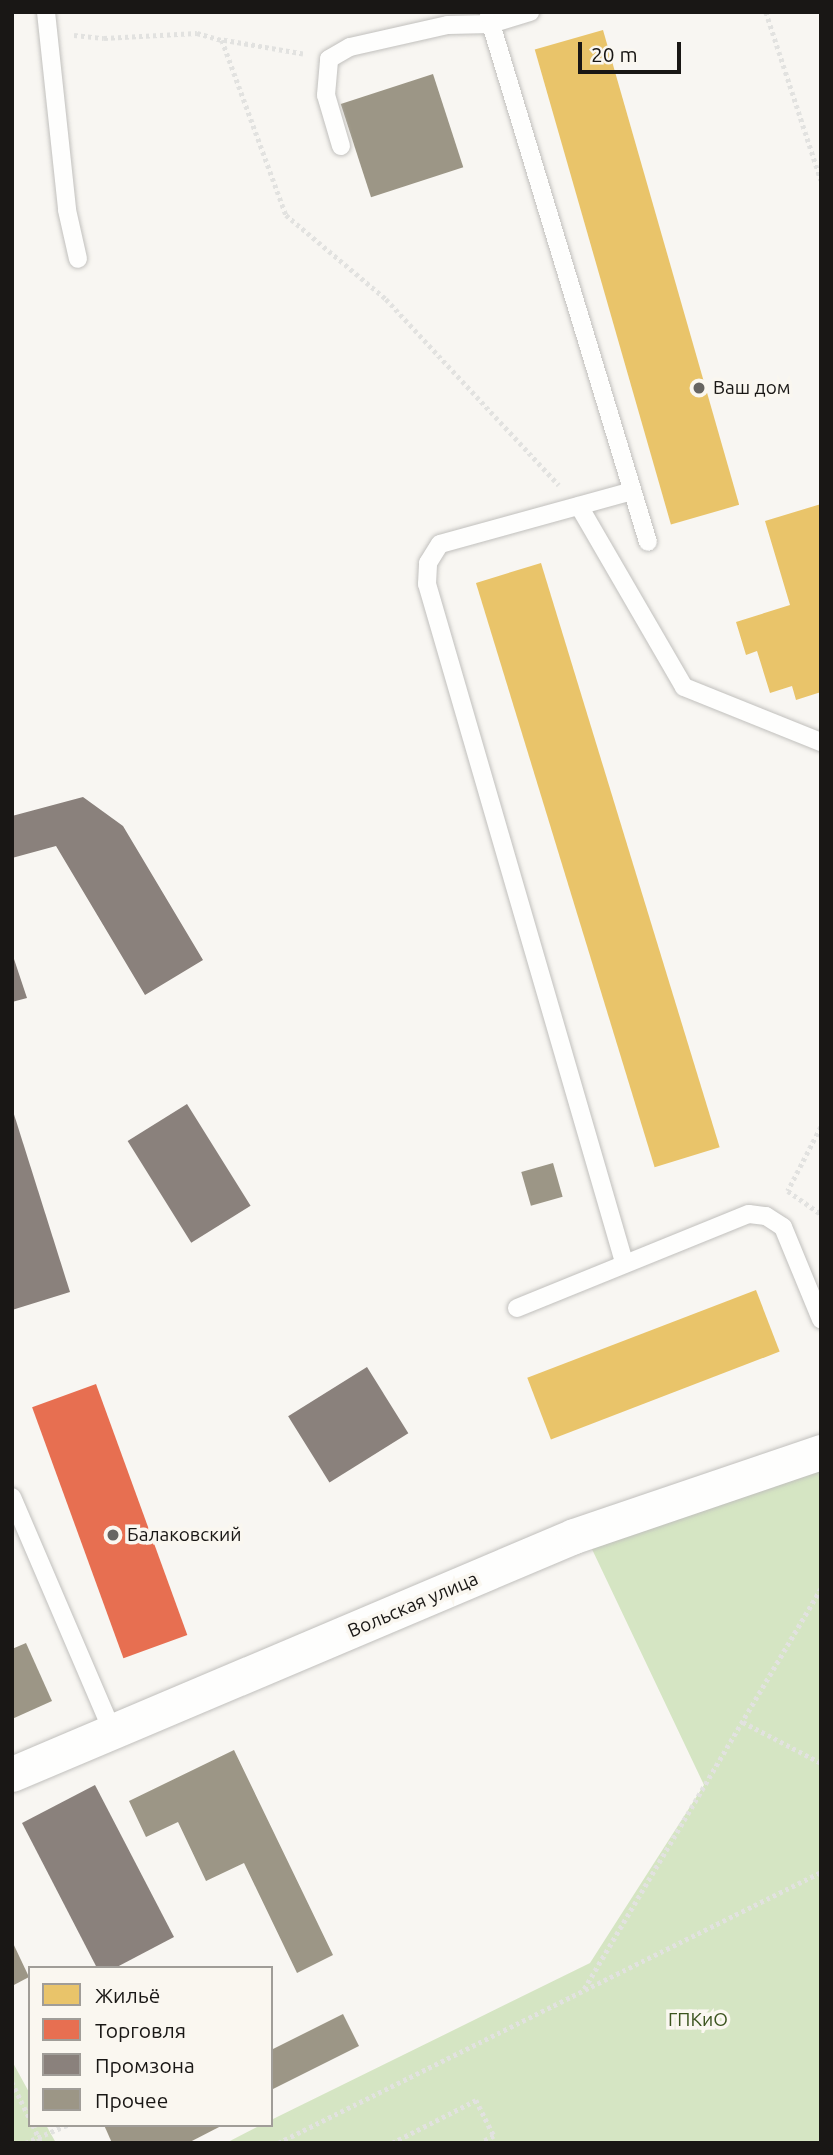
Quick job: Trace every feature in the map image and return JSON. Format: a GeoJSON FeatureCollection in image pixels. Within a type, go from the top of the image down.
{"type":"FeatureCollection","features":[{"type":"Feature","properties":{"kind":"street","name":"Вольская улица"},"geometry":{"type":"LineString","coordinates":[[12,1774],[574,1536],[821,1452]]}},
{"type":"Feature","properties":{"kind":"lane"},"geometry":{"type":"LineString","coordinates":[[46,12],[67,210],[78,258]]}},
{"type":"Feature","properties":{"kind":"lane"},"geometry":{"type":"LineString","coordinates":[[341,146],[326,94],[329,59],[351,47],[448,25],[530,12]]}},
{"type":"Feature","properties":{"kind":"lane"},"geometry":{"type":"LineString","coordinates":[[489,18],[648,542]]}},
{"type":"Feature","properties":{"kind":"lane"},"geometry":{"type":"LineString","coordinates":[[624,1262],[427,584],[428,563],[440,544],[632,491]]}},
{"type":"Feature","properties":{"kind":"lane"},"geometry":{"type":"LineString","coordinates":[[579,506],[684,687],[821,742]]}},
{"type":"Feature","properties":{"kind":"lane"},"geometry":{"type":"LineString","coordinates":[[517,1308],[624,1262],[749,1214],[766,1216],[783,1227],[821,1319]]}},
{"type":"Feature","properties":{"kind":"lane"},"geometry":{"type":"LineString","coordinates":[[12,1497],[113,1733]]}},
{"type":"Feature","properties":{"kind":"path"},"geometry":{"type":"LineString","coordinates":[[766,12],[821,180]]}},
{"type":"Feature","properties":{"kind":"path"},"geometry":{"type":"LineString","coordinates":[[48,32],[104,38],[197,33],[329,59]]}},
{"type":"Feature","properties":{"kind":"path"},"geometry":{"type":"LineString","coordinates":[[222,40],[286,215],[386,299],[579,506]]}},
{"type":"Feature","properties":{"kind":"path"},"geometry":{"type":"LineString","coordinates":[[821,1127],[788,1191],[821,1214]]}},
{"type":"Feature","properties":{"kind":"path"},"geometry":{"type":"LineString","coordinates":[[584,1990],[821,1589]]}},
{"type":"Feature","properties":{"kind":"path"},"geometry":{"type":"LineString","coordinates":[[743,1722],[821,1763]]}},
{"type":"Feature","properties":{"kind":"path"},"geometry":{"type":"LineString","coordinates":[[278,2143],[821,1872]]}},
{"type":"Feature","properties":{"kind":"path"},"geometry":{"type":"LineString","coordinates":[[12,2082],[28,2115]]}},
{"type":"Feature","properties":{"kind":"path"},"geometry":{"type":"LineString","coordinates":[[392,2143],[476,2100],[494,2136],[481,2143]]}},
{"type":"Feature","properties":{"kind":"path"},"geometry":{"type":"LineString","coordinates":[[25,2143],[40,2140],[63,2127]]}},
{"type":"Feature","properties":{"kind":"green space","name":"ГПКиО"},"geometry":{"type":"Polygon","coordinates":[[[821,1471],[821,2143],[226,2143],[257,2127],[273,2127],[273,2119],[590,1963],[704,1785],[590,1545],[821,1471]]]}},
{"type":"Feature","properties":{"kind":"green space"},"geometry":{"type":"Polygon","coordinates":[[[12,2061],[28,2090],[28,2127],[47,2127],[56,2143],[12,2143],[12,2061]]]}},
{"type":"Feature","properties":{"kind":"building: Жильё"},"geometry":{"type":"Polygon","coordinates":[[[603,30],[739,505],[671,524],[535,50],[603,30]]]}},
{"type":"Feature","properties":{"kind":"building: Жильё"},"geometry":{"type":"Polygon","coordinates":[[[821,504],[821,692],[796,700],[792,686],[770,693],[757,651],[746,655],[736,622],[790,605],[765,521],[821,504]]]}},
{"type":"Feature","properties":{"kind":"building: Жильё"},"geometry":{"type":"Polygon","coordinates":[[[541,563],[720,1147],[655,1167],[476,583],[541,563]]]}},
{"type":"Feature","properties":{"kind":"building: Жильё"},"geometry":{"type":"Polygon","coordinates":[[[756,1290],[780,1352],[551,1439],[527,1378],[756,1290]]]}},
{"type":"Feature","properties":{"kind":"building: Торговля"},"geometry":{"type":"Polygon","coordinates":[[[96,1384],[187,1635],[123,1658],[32,1407],[96,1384]]]}},
{"type":"Feature","properties":{"kind":"building: Промзона"},"geometry":{"type":"Polygon","coordinates":[[[83,797],[123,826],[203,960],[145,995],[56,846],[12,858],[12,816],[83,797]]]}},
{"type":"Feature","properties":{"kind":"building: Промзона"},"geometry":{"type":"Polygon","coordinates":[[[12,953],[27,998],[12,1002],[12,953]]]}},
{"type":"Feature","properties":{"kind":"building: Промзона"},"geometry":{"type":"Polygon","coordinates":[[[187,1104],[251,1206],[191,1243],[128,1141],[187,1104]]]}},
{"type":"Feature","properties":{"kind":"building: Промзона"},"geometry":{"type":"Polygon","coordinates":[[[12,1108],[70,1292],[12,1310],[12,1108]]]}},
{"type":"Feature","properties":{"kind":"building: Промзона"},"geometry":{"type":"Polygon","coordinates":[[[367,1367],[408,1433],[329,1482],[288,1416],[367,1367]]]}},
{"type":"Feature","properties":{"kind":"building: Промзона"},"geometry":{"type":"Polygon","coordinates":[[[95,1785],[174,1937],[119,1966],[96,1966],[22,1823],[95,1785]]]}},
{"type":"Feature","properties":{"kind":"building: Прочее"},"geometry":{"type":"Polygon","coordinates":[[[433,74],[463,167],[371,197],[341,104],[433,74]]]}},
{"type":"Feature","properties":{"kind":"building: Прочее"},"geometry":{"type":"Polygon","coordinates":[[[553,1163],[563,1197],[531,1206],[521,1172],[553,1163]]]}},
{"type":"Feature","properties":{"kind":"building: Прочее"},"geometry":{"type":"Polygon","coordinates":[[[26,1643],[52,1701],[12,1719],[12,1649],[26,1643]]]}},
{"type":"Feature","properties":{"kind":"building: Прочее"},"geometry":{"type":"Polygon","coordinates":[[[234,1750],[333,1955],[297,1973],[244,1863],[206,1881],[178,1822],[146,1837],[129,1801],[234,1750]]]}},
{"type":"Feature","properties":{"kind":"building: Прочее"},"geometry":{"type":"Polygon","coordinates":[[[12,1941],[28,1978],[12,1986],[12,1941]]]}},
{"type":"Feature","properties":{"kind":"building: Прочее"},"geometry":{"type":"Polygon","coordinates":[[[343,2014],[359,2046],[273,2089],[273,2049],[343,2014]]]}},
{"type":"Feature","properties":{"kind":"building: Прочее"},"geometry":{"type":"Polygon","coordinates":[[[105,2127],[219,2127],[188,2143],[112,2143],[105,2127]]]}},
{"type":"Feature","properties":{"kind":"place","name":"Ваш дом"},"geometry":{"type":"Point","coordinates":[699,388]}},
{"type":"Feature","properties":{"kind":"place","name":"Балаковский"},"geometry":{"type":"Point","coordinates":[113,1535]}}]}
